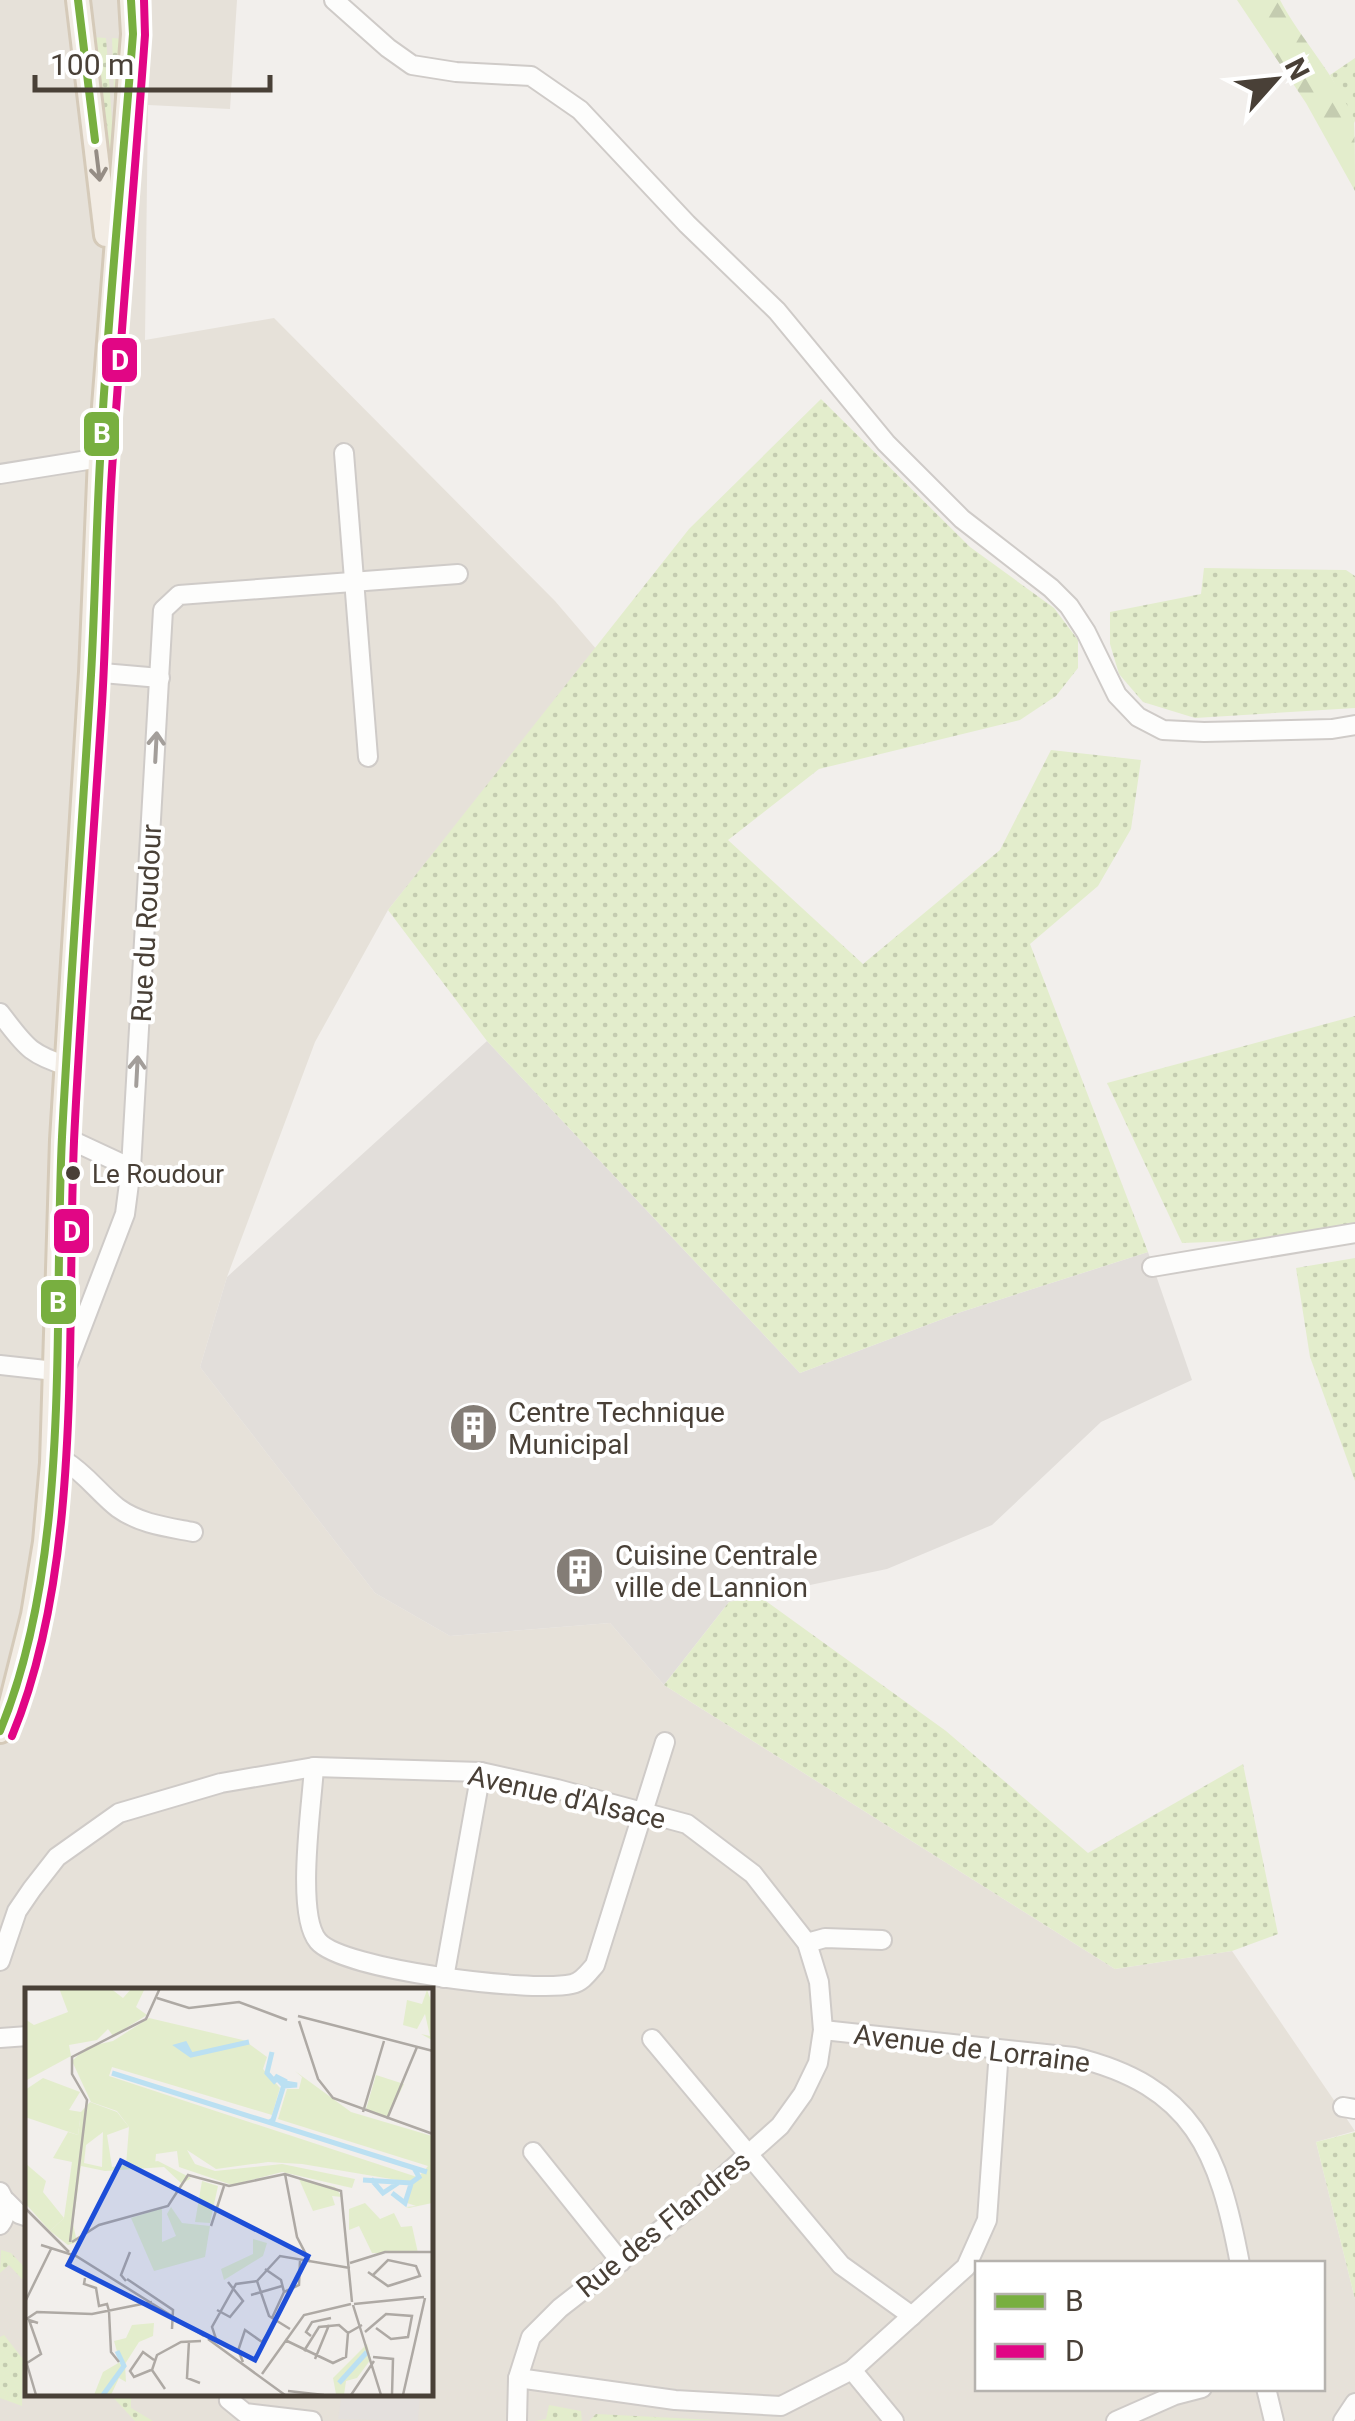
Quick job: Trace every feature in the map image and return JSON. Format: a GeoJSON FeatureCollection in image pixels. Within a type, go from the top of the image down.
{"type":"FeatureCollection","features":[{"type":"Feature","properties":{"kind":"main road"},"geometry":{"type":"LineString","coordinates":[[78,0],[112,284]]}},
{"type":"Feature","properties":{"kind":"main road"},"geometry":{"type":"LineString","coordinates":[[0,1730],[10,1707],[33,1615],[46,1542],[52,1463],[62,1140],[100,458],[132,34],[131,0]]}},
{"type":"Feature","properties":{"kind":"main road"},"geometry":{"type":"LineString","coordinates":[[0,1692],[18,1631],[52,1463]]}},
{"type":"Feature","properties":{"kind":"street"},"geometry":{"type":"LineString","coordinates":[[334,0],[412,65],[532,76],[580,110],[687,224],[777,311],[886,442],[962,520],[1069,606],[1086,632],[1116,696],[1138,717],[1163,730],[1204,732],[1355,725]]}},
{"type":"Feature","properties":{"kind":"street"},"geometry":{"type":"LineString","coordinates":[[344,453],[368,757]]}},
{"type":"Feature","properties":{"kind":"street"},"geometry":{"type":"LineString","coordinates":[[0,474],[100,458]]}},
{"type":"Feature","properties":{"kind":"street","name":"Rue du Roudour"},"geometry":{"type":"LineString","coordinates":[[55,1371],[68,1362],[94,1300],[125,1214],[132,1168],[163,610],[179,595],[458,574]]}},
{"type":"Feature","properties":{"kind":"street"},"geometry":{"type":"LineString","coordinates":[[91,672],[160,678]]}},
{"type":"Feature","properties":{"kind":"street"},"geometry":{"type":"LineString","coordinates":[[0,1012],[27,1048],[40,1058],[68,1066]]}},
{"type":"Feature","properties":{"kind":"street"},"geometry":{"type":"LineString","coordinates":[[62,1140],[73,1140],[132,1168]]}},
{"type":"Feature","properties":{"kind":"street"},"geometry":{"type":"LineString","coordinates":[[1152,1268],[1355,1233]]}},
{"type":"Feature","properties":{"kind":"street"},"geometry":{"type":"LineString","coordinates":[[0,1366],[55,1371]]}},
{"type":"Feature","properties":{"kind":"street"},"geometry":{"type":"LineString","coordinates":[[52,1463],[66,1461],[85,1473],[120,1509],[144,1522],[193,1532]]}},
{"type":"Feature","properties":{"kind":"street"},"geometry":{"type":"LineString","coordinates":[[314,1767],[306,1888],[308,1921],[318,1941],[334,1954],[444,1978],[490,1985],[551,1987],[578,1984],[595,1966],[665,1742]]}},
{"type":"Feature","properties":{"kind":"street","name":"Avenue d'Alsace"},"geometry":{"type":"LineString","coordinates":[[0,1961],[17,1911],[40,1878],[57,1857],[119,1812],[221,1783],[314,1767],[480,1772],[687,1824],[753,1874],[807,1943],[819,1982],[823,2030]]}},
{"type":"Feature","properties":{"kind":"street"},"geometry":{"type":"LineString","coordinates":[[444,1978],[480,1772]]}},
{"type":"Feature","properties":{"kind":"street"},"geometry":{"type":"LineString","coordinates":[[807,1943],[825,1938],[882,1940]]}},
{"type":"Feature","properties":{"kind":"street","name":"Avenue de Lorraine"},"geometry":{"type":"LineString","coordinates":[[823,2030],[1074,2057],[1111,2066],[1144,2082],[1184,2112],[1201,2134],[1212,2160],[1239,2261]]}},
{"type":"Feature","properties":{"kind":"street","name":"Rue des Flandres"},"geometry":{"type":"LineString","coordinates":[[517,2421],[518,2378],[531,2337],[560,2308],[621,2262],[780,2126],[818,2063],[823,2030]]}},
{"type":"Feature","properties":{"kind":"street"},"geometry":{"type":"LineString","coordinates":[[0,2038],[25,2036]]}},
{"type":"Feature","properties":{"kind":"street"},"geometry":{"type":"LineString","coordinates":[[652,2039],[842,2265],[912,2316]]}},
{"type":"Feature","properties":{"kind":"street"},"geometry":{"type":"LineString","coordinates":[[518,2378],[782,2414],[852,2370],[966,2267],[987,2220],[999,2050]]}},
{"type":"Feature","properties":{"kind":"street"},"geometry":{"type":"LineString","coordinates":[[533,2152],[621,2262]]}},
{"type":"Feature","properties":{"kind":"street"},"geometry":{"type":"LineString","coordinates":[[3,2196],[25,2217]]}},
{"type":"Feature","properties":{"kind":"street"},"geometry":{"type":"LineString","coordinates":[[0,2225],[4,2220],[3,2196]]}},
{"type":"Feature","properties":{"kind":"street"},"geometry":{"type":"LineString","coordinates":[[852,2370],[894,2421]]}},
{"type":"Feature","properties":{"kind":"street"},"geometry":{"type":"LineString","coordinates":[[1116,2421],[1190,2391]]}},
{"type":"Feature","properties":{"kind":"street"},"geometry":{"type":"LineString","coordinates":[[1267,2391],[1274,2421]]}},
{"type":"Feature","properties":{"kind":"street"},"geometry":{"type":"LineString","coordinates":[[226,2421],[230,2396]]}},
{"type":"Feature","properties":{"kind":"street"},"geometry":{"type":"LineString","coordinates":[[230,2396],[245,2413],[312,2421]]}},
{"type":"Feature","properties":{"kind":"street"},"geometry":{"type":"LineString","coordinates":[[1343,2421],[1355,2403]]}},
{"type":"Feature","properties":{"kind":"shaded area"},"geometry":{"type":"Polygon","coordinates":[[[0,0],[237,0],[230,109],[148,105],[145,340],[274,318],[555,601],[597,650],[388,910],[315,1042],[227,1277],[200,1367],[375,1593],[450,1636],[610,1623],[664,1685],[1115,1969],[1232,1951],[1355,2131],[1316,2142],[1355,2299],[1355,2421],[0,2421],[0,0]]]}},
{"type":"Feature","properties":{"kind":"shaded area","name":"Centre Technique Municipal"},"geometry":{"type":"Polygon","coordinates":[[[487,1041],[800,1373],[961,1312],[1148,1252],[1192,1380],[1101,1422],[992,1525],[887,1569],[729,1602],[664,1685],[610,1623],[450,1636],[375,1593],[200,1367],[227,1277],[487,1041]]]}},
{"type":"Feature","properties":{"kind":"shaded area"},"geometry":{"type":"Polygon","coordinates":[[[342,2396],[420,2396],[418,2421],[338,2419],[342,2396]]]}},
{"type":"Feature","properties":{"kind":"green space"},"geometry":{"type":"Polygon","coordinates":[[[1237,0],[1280,0],[1339,90],[1354,121],[1355,191],[1306,103],[1237,0]]]}},
{"type":"Feature","properties":{"kind":"green space"},"geometry":{"type":"Polygon","coordinates":[[[91,37],[106,38],[112,121],[112,38],[126,39],[115,223],[91,37]]]}},
{"type":"Feature","properties":{"kind":"green space"},"geometry":{"type":"Polygon","coordinates":[[[1355,58],[1355,123],[1330,75],[1355,58]]]}},
{"type":"Feature","properties":{"kind":"green space"},"geometry":{"type":"Polygon","coordinates":[[[821,399],[970,547],[1054,608],[1078,640],[1078,668],[1056,696],[1020,720],[819,769],[728,840],[863,964],[1000,850],[1051,750],[1141,760],[1131,829],[1098,886],[1030,944],[1148,1252],[961,1312],[800,1373],[487,1041],[388,910],[689,529],[821,399]]]}},
{"type":"Feature","properties":{"kind":"green space"},"geometry":{"type":"Polygon","coordinates":[[[1204,568],[1346,570],[1355,576],[1355,708],[1195,718],[1143,702],[1119,674],[1110,644],[1110,612],[1201,594],[1204,568]]]}},
{"type":"Feature","properties":{"kind":"green space"},"geometry":{"type":"Polygon","coordinates":[[[1355,1016],[1355,1224],[1266,1240],[1182,1243],[1107,1083],[1355,1016]]]}},
{"type":"Feature","properties":{"kind":"green space"},"geometry":{"type":"Polygon","coordinates":[[[1355,1258],[1355,1481],[1310,1357],[1296,1268],[1355,1258]]]}},
{"type":"Feature","properties":{"kind":"green space"},"geometry":{"type":"Polygon","coordinates":[[[759,1596],[946,1731],[1088,1853],[1243,1764],[1278,1934],[1232,1951],[1115,1969],[664,1685],[729,1602],[759,1596]]]}},
{"type":"Feature","properties":{"kind":"green space"},"geometry":{"type":"Polygon","coordinates":[[[1355,2132],[1355,2299],[1316,2142],[1355,2132]]]}},
{"type":"Feature","properties":{"kind":"green space"},"geometry":{"type":"Polygon","coordinates":[[[1,2250],[11,2253],[25,2268],[22,2279],[9,2265],[0,2273],[1,2250]]]}},
{"type":"Feature","properties":{"kind":"green space"},"geometry":{"type":"Polygon","coordinates":[[[4,2335],[23,2359],[22,2406],[0,2398],[0,2337],[4,2335]]]}},
{"type":"Feature","properties":{"kind":"green space"},"geometry":{"type":"Polygon","coordinates":[[[112,2396],[131,2396],[131,2408],[153,2421],[135,2421],[112,2396]]]}},
{"type":"Feature","properties":{"kind":"green space"},"geometry":{"type":"Polygon","coordinates":[[[549,2405],[581,2411],[582,2421],[535,2421],[546,2419],[549,2405]]]}},
{"type":"Feature","properties":{"kind":"green space"},"geometry":{"type":"Polygon","coordinates":[[[596,2414],[715,2420],[589,2421],[596,2414]]]}},
{"type":"Feature","properties":{"kind":"transit line","name":"B"},"geometry":{"type":"LineString","coordinates":[[78,0],[95,140]]}},
{"type":"Feature","properties":{"kind":"transit line","name":"B"},"geometry":{"type":"LineString","coordinates":[[0,1731],[23,1663],[39,1591],[55,1439],[62,1137],[91,675],[103,408],[133,34],[131,0]]}},
{"type":"Feature","properties":{"kind":"transit line","name":"D"},"geometry":{"type":"LineString","coordinates":[[12,1736],[35,1668],[51,1596],[67,1443],[77,1086],[102,704],[113,455],[145,35],[144,0]]}},
{"type":"Feature","properties":{"kind":"place","name":"Le Roudour"},"geometry":{"type":"Point","coordinates":[73,1173]}},
{"type":"Feature","properties":{"kind":"place","name":"Centre Technique Municipal"},"geometry":{"type":"Point","coordinates":[473,1428]}},
{"type":"Feature","properties":{"kind":"place","name":"Cuisine Centrale ville de Lannion"},"geometry":{"type":"Point","coordinates":[580,1571]}}]}
